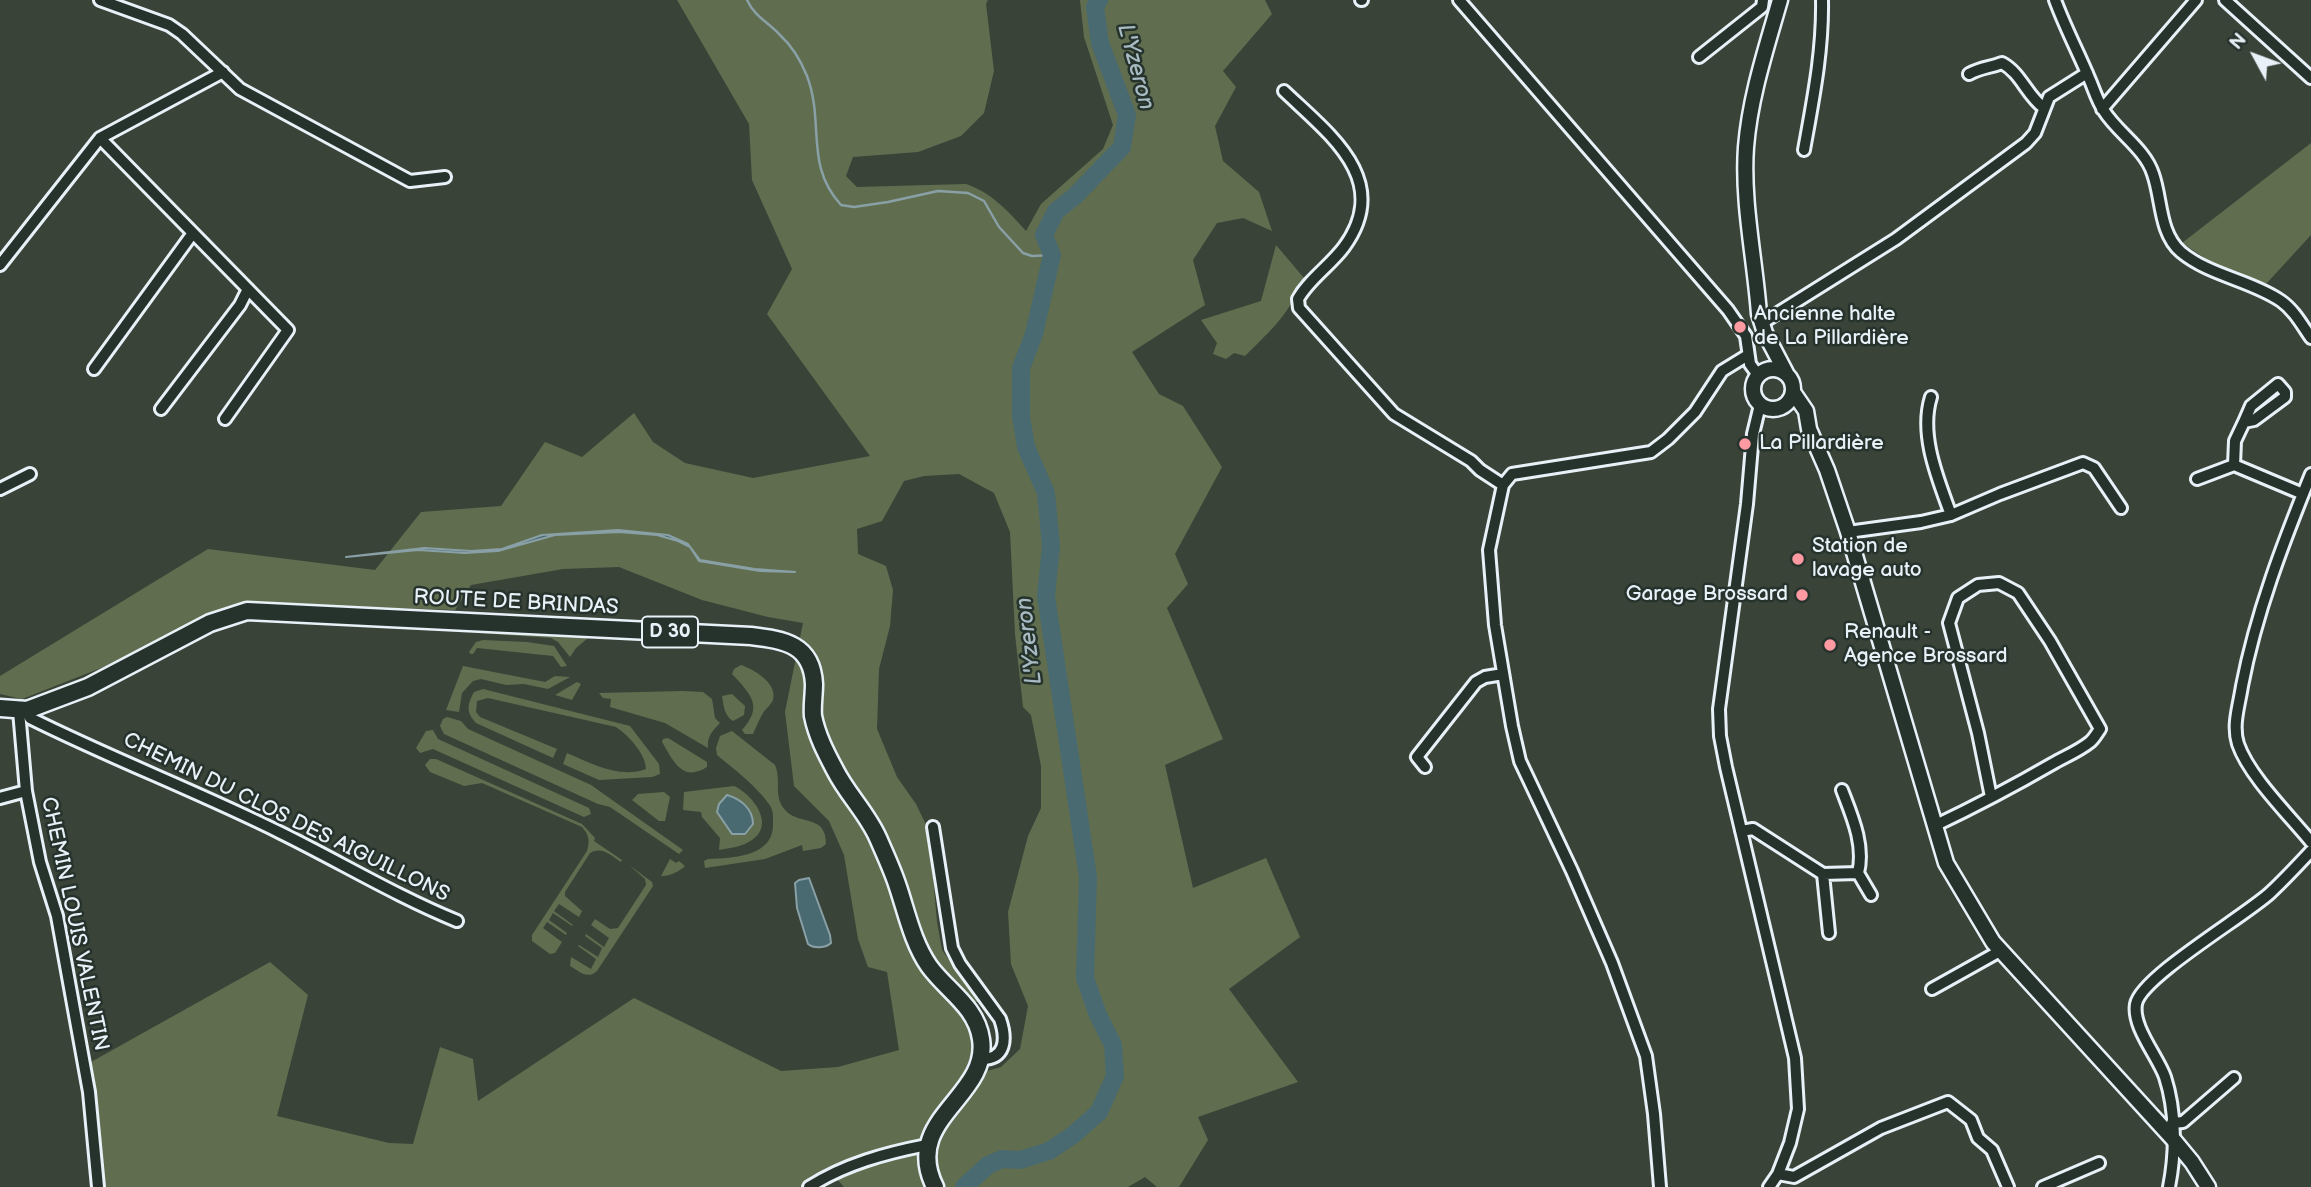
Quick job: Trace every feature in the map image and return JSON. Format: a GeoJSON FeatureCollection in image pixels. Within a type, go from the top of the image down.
{"type":"FeatureCollection","features":[{"type":"Feature","properties":{"kind":"main road"},"geometry":{"type":"LineString","coordinates":[[1780,0],[1757,79],[1746,149],[1746,173],[1766,355],[1753,387],[1753,394],[1760,405],[1771,409],[1787,404],[1793,392]]}},
{"type":"Feature","properties":{"kind":"main road"},"geometry":{"type":"LineString","coordinates":[[1763,328],[1792,382],[1793,392],[1806,411],[1809,429],[1827,470],[1848,532],[1946,863],[2000,951],[2173,1139],[2208,1187]]}},
{"type":"Feature","properties":{"kind":"main road"},"geometry":{"type":"LineString","coordinates":[[1760,373],[1775,369],[1786,373]]}},
{"type":"Feature","properties":{"kind":"main road"},"geometry":{"type":"LineString","coordinates":[[1782,407],[1797,416],[1809,429]]}},
{"type":"Feature","properties":{"kind":"main road","name":"ROUTE DE BRINDAS"},"geometry":{"type":"LineString","coordinates":[[0,708],[23,710],[88,687],[210,624],[247,611],[780,639],[797,646],[809,662],[814,685],[813,713],[824,750],[876,834],[929,967],[967,1006],[976,1022],[981,1041],[980,1059]]}},
{"type":"Feature","properties":{"kind":"main road"},"geometry":{"type":"LineString","coordinates":[[936,1187],[926,1159],[928,1145],[934,1129],[969,1081],[980,1059]]}},
{"type":"Feature","properties":{"kind":"street"},"geometry":{"type":"LineString","coordinates":[[100,0],[169,25],[240,89],[410,181],[445,177]]}},
{"type":"Feature","properties":{"kind":"street"},"geometry":{"type":"LineString","coordinates":[[1460,0],[1728,310],[1746,336],[1749,364],[1760,373]]}},
{"type":"Feature","properties":{"kind":"street"},"geometry":{"type":"LineString","coordinates":[[1699,57],[1762,7],[1763,0]]}},
{"type":"Feature","properties":{"kind":"street"},"geometry":{"type":"LineString","coordinates":[[1804,150],[1817,81],[1822,0]]}},
{"type":"Feature","properties":{"kind":"street"},"geometry":{"type":"LineString","coordinates":[[2055,0],[2102,108],[2111,122],[2146,159],[2152,171],[2172,244],[2210,271],[2263,291],[2282,302],[2296,315],[2311,338]]}},
{"type":"Feature","properties":{"kind":"street"},"geometry":{"type":"LineString","coordinates":[[2102,108],[2196,0]]}},
{"type":"Feature","properties":{"kind":"street"},"geometry":{"type":"LineString","coordinates":[[2225,0],[2311,78]]}},
{"type":"Feature","properties":{"kind":"street"},"geometry":{"type":"LineString","coordinates":[[1969,74],[1984,66],[2002,63],[2010,68],[2033,99],[2044,108]]}},
{"type":"Feature","properties":{"kind":"street"},"geometry":{"type":"LineString","coordinates":[[0,265],[100,138],[223,72]]}},
{"type":"Feature","properties":{"kind":"street"},"geometry":{"type":"LineString","coordinates":[[1763,328],[1896,239],[2026,143],[2035,133],[2049,97],[2087,73]]}},
{"type":"Feature","properties":{"kind":"street"},"geometry":{"type":"LineString","coordinates":[[1284,92],[1345,152],[1356,168],[1361,192],[1360,215],[1351,236],[1336,257],[1303,290],[1298,299],[1299,308],[1394,414],[1471,461],[1503,485]]}},
{"type":"Feature","properties":{"kind":"street"},"geometry":{"type":"LineString","coordinates":[[100,138],[288,330],[225,419]]}},
{"type":"Feature","properties":{"kind":"street"},"geometry":{"type":"LineString","coordinates":[[94,369],[193,233]]}},
{"type":"Feature","properties":{"kind":"street"},"geometry":{"type":"LineString","coordinates":[[161,409],[240,305],[248,289]]}},
{"type":"Feature","properties":{"kind":"street"},"geometry":{"type":"LineString","coordinates":[[1660,1187],[1646,1056],[1612,963],[1520,761],[1495,625],[1489,550],[1503,485],[1512,474],[1651,453],[1695,412],[1722,372],[1748,355]]}},
{"type":"Feature","properties":{"kind":"street"},"geometry":{"type":"LineString","coordinates":[[1931,397],[1926,412],[1932,461],[1951,515]]}},
{"type":"Feature","properties":{"kind":"street"},"geometry":{"type":"LineString","coordinates":[[1760,405],[1753,434],[1747,504],[1719,709],[1720,736],[1726,767],[1795,1058],[1798,1109],[1790,1143],[1778,1174],[1769,1187]]}},
{"type":"Feature","properties":{"kind":"street"},"geometry":{"type":"LineString","coordinates":[[2234,465],[2235,441],[2245,422]]}},
{"type":"Feature","properties":{"kind":"street"},"geometry":{"type":"LineString","coordinates":[[1848,532],[1922,522],[1951,515],[2083,463],[2094,468],[2121,508]]}},
{"type":"Feature","properties":{"kind":"street"},"geometry":{"type":"LineString","coordinates":[[2197,479],[2234,465],[2303,494]]}},
{"type":"Feature","properties":{"kind":"street"},"geometry":{"type":"LineString","coordinates":[[0,489],[30,474]]}},
{"type":"Feature","properties":{"kind":"street"},"geometry":{"type":"LineString","coordinates":[[2311,474],[2266,592],[2247,660],[2234,727],[2239,746],[2249,765],[2311,842]]}},
{"type":"Feature","properties":{"kind":"street"},"geometry":{"type":"LineString","coordinates":[[1934,826],[1992,797],[2091,741],[2100,729],[2034,613],[2018,593],[1999,583],[1978,586],[1958,598],[1949,623],[1992,797]]}},
{"type":"Feature","properties":{"kind":"street"},"geometry":{"type":"LineString","coordinates":[[1425,767],[1417,757],[1476,682],[1485,677],[1503,674]]}},
{"type":"Feature","properties":{"kind":"street","name":"CHEMIN LOUIS VALENTIN"},"geometry":{"type":"LineString","coordinates":[[23,710],[26,791],[40,862],[57,916],[89,1092],[98,1187]]}},
{"type":"Feature","properties":{"kind":"street","name":"CHEMIN DU CLOS DES AIGUILLONS"},"geometry":{"type":"LineString","coordinates":[[23,710],[30,718],[67,737],[281,833],[418,904],[457,921]]}},
{"type":"Feature","properties":{"kind":"street"},"geometry":{"type":"LineString","coordinates":[[1842,790],[1855,827],[1862,860],[1858,873],[1871,895]]}},
{"type":"Feature","properties":{"kind":"street"},"geometry":{"type":"LineString","coordinates":[[0,798],[26,791]]}},
{"type":"Feature","properties":{"kind":"street"},"geometry":{"type":"LineString","coordinates":[[933,827],[952,948],[960,964],[1000,1019],[1006,1040],[994,1058],[980,1059]]}},
{"type":"Feature","properties":{"kind":"street"},"geometry":{"type":"LineString","coordinates":[[1741,831],[1753,830],[1823,874],[1858,873]]}},
{"type":"Feature","properties":{"kind":"street"},"geometry":{"type":"LineString","coordinates":[[2169,1187],[2175,1157],[2172,1106],[2165,1077],[2152,1048],[2136,1023],[2136,1002],[2147,987],[2175,963],[2270,893],[2311,852]]}},
{"type":"Feature","properties":{"kind":"street"},"geometry":{"type":"LineString","coordinates":[[1823,874],[1829,933]]}},
{"type":"Feature","properties":{"kind":"street"},"geometry":{"type":"LineString","coordinates":[[1932,989],[2000,951]]}},
{"type":"Feature","properties":{"kind":"street"},"geometry":{"type":"LineString","coordinates":[[2172,1123],[2183,1122],[2234,1078]]}},
{"type":"Feature","properties":{"kind":"street"},"geometry":{"type":"LineString","coordinates":[[1778,1174],[1794,1177],[1881,1128],[1948,1102],[1971,1120],[1978,1138],[1992,1150],[2008,1187]]}},
{"type":"Feature","properties":{"kind":"street"},"geometry":{"type":"LineString","coordinates":[[809,1187],[829,1175],[884,1154],[928,1145]]}},
{"type":"Feature","properties":{"kind":"street"},"geometry":{"type":"LineString","coordinates":[[2043,1187],[2099,1163]]}},
{"type":"Feature","properties":{"kind":"green space"},"geometry":{"type":"Polygon","coordinates":[[[677,0],[988,0],[986,4],[994,71],[984,113],[961,136],[918,152],[853,157],[846,176],[857,187],[966,184],[992,198],[1026,231],[1041,204],[1103,149],[1113,125],[1084,37],[1080,0],[1265,0],[1272,14],[1223,71],[1236,87],[1215,126],[1223,161],[1259,192],[1272,231],[1243,218],[1217,223],[1193,260],[1205,305],[1132,352],[1159,394],[1183,406],[1222,467],[1175,554],[1188,584],[1167,608],[1223,739],[1165,765],[1193,888],[1266,858],[1300,937],[1229,989],[1298,1082],[1198,1117],[1208,1140],[1179,1187],[1157,1187],[1145,1177],[1128,1187],[844,1187],[836,1178],[885,1156],[918,1149],[944,1127],[987,1071],[1001,1067],[1020,1049],[1028,1006],[1011,964],[1008,912],[1028,836],[1041,808],[1041,766],[1031,715],[1023,707],[1015,634],[1010,532],[994,493],[959,474],[924,476],[904,481],[882,521],[857,529],[858,554],[886,566],[893,590],[890,626],[879,669],[877,729],[897,777],[916,804],[929,831],[942,950],[978,1001],[963,1012],[972,1038],[967,1065],[918,1145],[857,1160],[800,1187],[101,1187],[91,1062],[270,962],[308,995],[277,1116],[389,1143],[413,1144],[440,1047],[473,1059],[478,1101],[634,998],[781,1071],[838,1067],[899,1050],[887,972],[868,967],[858,939],[844,855],[829,821],[794,786],[785,712],[803,623],[702,600],[619,567],[563,569],[471,585],[455,610],[248,603],[101,668],[22,699],[0,694],[0,676],[208,549],[375,570],[421,512],[501,506],[545,442],[582,457],[634,413],[653,442],[685,463],[753,478],[870,456],[767,314],[792,269],[752,180],[749,124],[677,0]]]}},
{"type":"Feature","properties":{"kind":"green space"},"geometry":{"type":"Polygon","coordinates":[[[2311,143],[2311,235],[2266,284],[2217,266],[2182,243],[2311,143]]]}},
{"type":"Feature","properties":{"kind":"green space"},"geometry":{"type":"Polygon","coordinates":[[[1276,245],[1304,278],[1292,302],[1279,321],[1245,356],[1234,353],[1226,359],[1213,354],[1217,343],[1201,320],[1261,301],[1276,245]]]}},
{"type":"Feature","properties":{"kind":"green space"},"geometry":{"type":"Polygon","coordinates":[[[478,628],[582,632],[588,638],[570,657],[558,642],[551,638],[479,633],[478,628]]]}},
{"type":"Feature","properties":{"kind":"green space"},"geometry":{"type":"Polygon","coordinates":[[[483,640],[554,646],[567,666],[561,667],[553,656],[477,648],[473,654],[469,652],[476,642],[483,640]]]}},
{"type":"Feature","properties":{"kind":"green space"},"geometry":{"type":"Polygon","coordinates":[[[741,665],[763,678],[774,694],[753,734],[745,734],[742,730],[752,715],[752,701],[745,688],[732,674],[734,669],[741,665]]]}},
{"type":"Feature","properties":{"kind":"green space"},"geometry":{"type":"Polygon","coordinates":[[[463,666],[545,682],[555,676],[570,677],[548,689],[524,684],[506,685],[481,679],[473,681],[462,693],[459,712],[446,710],[463,666]]]}},
{"type":"Feature","properties":{"kind":"green space"},"geometry":{"type":"Polygon","coordinates":[[[577,682],[581,684],[572,700],[555,695],[577,682]]]}},
{"type":"Feature","properties":{"kind":"green space"},"geometry":{"type":"Polygon","coordinates":[[[483,689],[630,726],[659,764],[660,774],[652,777],[599,780],[563,764],[567,753],[616,771],[636,772],[646,769],[636,745],[616,727],[488,698],[477,701],[476,712],[480,717],[557,749],[553,758],[476,723],[470,715],[469,705],[474,692],[483,689]]]}},
{"type":"Feature","properties":{"kind":"green space"},"geometry":{"type":"Polygon","coordinates":[[[703,692],[712,699],[715,718],[720,723],[711,734],[708,748],[665,723],[610,707],[611,699],[603,698],[599,693],[703,692]]]}},
{"type":"Feature","properties":{"kind":"green space"},"geometry":{"type":"Polygon","coordinates":[[[732,694],[745,706],[744,715],[733,721],[726,713],[722,696],[732,694]]]}},
{"type":"Feature","properties":{"kind":"green space"},"geometry":{"type":"Polygon","coordinates":[[[447,717],[461,721],[468,729],[591,785],[683,850],[679,854],[610,807],[444,734],[440,726],[447,717]]]}},
{"type":"Feature","properties":{"kind":"green space"},"geometry":{"type":"Polygon","coordinates":[[[433,730],[438,739],[589,808],[591,814],[584,817],[433,749],[420,753],[416,748],[426,731],[433,730]]]}},
{"type":"Feature","properties":{"kind":"green space"},"geometry":{"type":"Polygon","coordinates":[[[732,731],[775,765],[782,807],[793,816],[812,822],[822,829],[826,844],[821,848],[803,851],[802,845],[765,859],[705,868],[704,861],[708,859],[728,858],[759,850],[771,836],[773,817],[769,804],[751,784],[717,755],[720,736],[732,731]]]}},
{"type":"Feature","properties":{"kind":"green space"},"geometry":{"type":"Polygon","coordinates":[[[668,738],[707,762],[707,767],[691,772],[679,767],[662,742],[668,738]]]}},
{"type":"Feature","properties":{"kind":"green space"},"geometry":{"type":"Polygon","coordinates":[[[430,759],[436,759],[582,824],[595,838],[594,841],[622,860],[621,862],[598,850],[590,853],[565,892],[565,896],[582,911],[579,917],[559,904],[554,911],[573,925],[553,913],[549,920],[567,933],[566,935],[547,922],[543,928],[562,942],[555,953],[550,954],[532,941],[532,935],[587,851],[589,841],[586,833],[582,827],[482,783],[464,786],[430,772],[425,765],[430,759]]]}},
{"type":"Feature","properties":{"kind":"green space"},"geometry":{"type":"Polygon","coordinates":[[[734,786],[754,802],[762,818],[762,826],[752,840],[719,850],[720,838],[702,817],[701,812],[683,810],[684,792],[734,786]]]}},
{"type":"Feature","properties":{"kind":"green space"},"geometry":{"type":"Polygon","coordinates":[[[664,792],[670,797],[665,821],[659,821],[632,800],[638,794],[664,792]]]}},
{"type":"Feature","properties":{"kind":"green space"},"geometry":{"type":"Polygon","coordinates":[[[670,859],[685,866],[667,876],[661,876],[670,859]]]}},
{"type":"Feature","properties":{"kind":"green space"},"geometry":{"type":"Polygon","coordinates":[[[629,865],[652,882],[653,886],[597,971],[590,975],[583,974],[570,966],[571,957],[591,969],[596,959],[578,946],[598,957],[602,948],[585,936],[586,934],[604,947],[609,938],[591,925],[595,919],[610,929],[618,928],[646,885],[645,879],[629,865]]]}},
{"type":"Feature","properties":{"kind":"water"},"geometry":{"type":"Polygon","coordinates":[[[618,530],[668,535],[688,544],[700,560],[795,572],[760,571],[699,561],[690,547],[678,541],[657,535],[619,532],[555,535],[498,551],[465,553],[418,550],[346,557],[424,548],[471,551],[502,549],[542,535],[618,530]]]}},
{"type":"Feature","properties":{"kind":"water"},"geometry":{"type":"Polygon","coordinates":[[[727,795],[741,802],[751,814],[753,824],[745,834],[732,834],[717,812],[719,804],[727,795]]]}},
{"type":"Feature","properties":{"kind":"water"},"geometry":{"type":"Polygon","coordinates":[[[809,878],[830,935],[831,943],[823,947],[808,944],[797,908],[795,883],[809,878]]]}},
{"type":"Feature","properties":{"kind":"waterway"},"geometry":{"type":"LineString","coordinates":[[747,0],[758,15],[788,44],[805,70],[815,111],[819,159],[830,190],[841,205],[854,207],[938,191],[968,193],[984,201],[999,227],[1023,253],[1032,256],[1052,255]]}},
{"type":"Feature","properties":{"kind":"waterway","name":"L'Yzeron"},"geometry":{"type":"LineString","coordinates":[[964,1187],[988,1165],[1002,1159],[1020,1160],[1049,1151],[1073,1135],[1099,1112],[1115,1076],[1113,1045],[1098,1015],[1085,978],[1088,877],[1046,596],[1051,546],[1046,493],[1026,447],[1021,416],[1021,368],[1034,334],[1052,255],[1044,235],[1056,211],[1075,196],[1122,147],[1127,115],[1100,43],[1095,7],[1099,0]]}},
{"type":"Feature","properties":{"kind":"place","name":"Ancienne halte de La Pillardière"},"geometry":{"type":"Point","coordinates":[1740,327]}},
{"type":"Feature","properties":{"kind":"place","name":"La Pillardière"},"geometry":{"type":"Point","coordinates":[1745,444]}},
{"type":"Feature","properties":{"kind":"place","name":"Station de lavage auto"},"geometry":{"type":"Point","coordinates":[1798,559]}},
{"type":"Feature","properties":{"kind":"place","name":"Garage Brossard"},"geometry":{"type":"Point","coordinates":[1802,595]}},
{"type":"Feature","properties":{"kind":"place","name":"Renault - Agence Brossard"},"geometry":{"type":"Point","coordinates":[1830,645]}}]}
